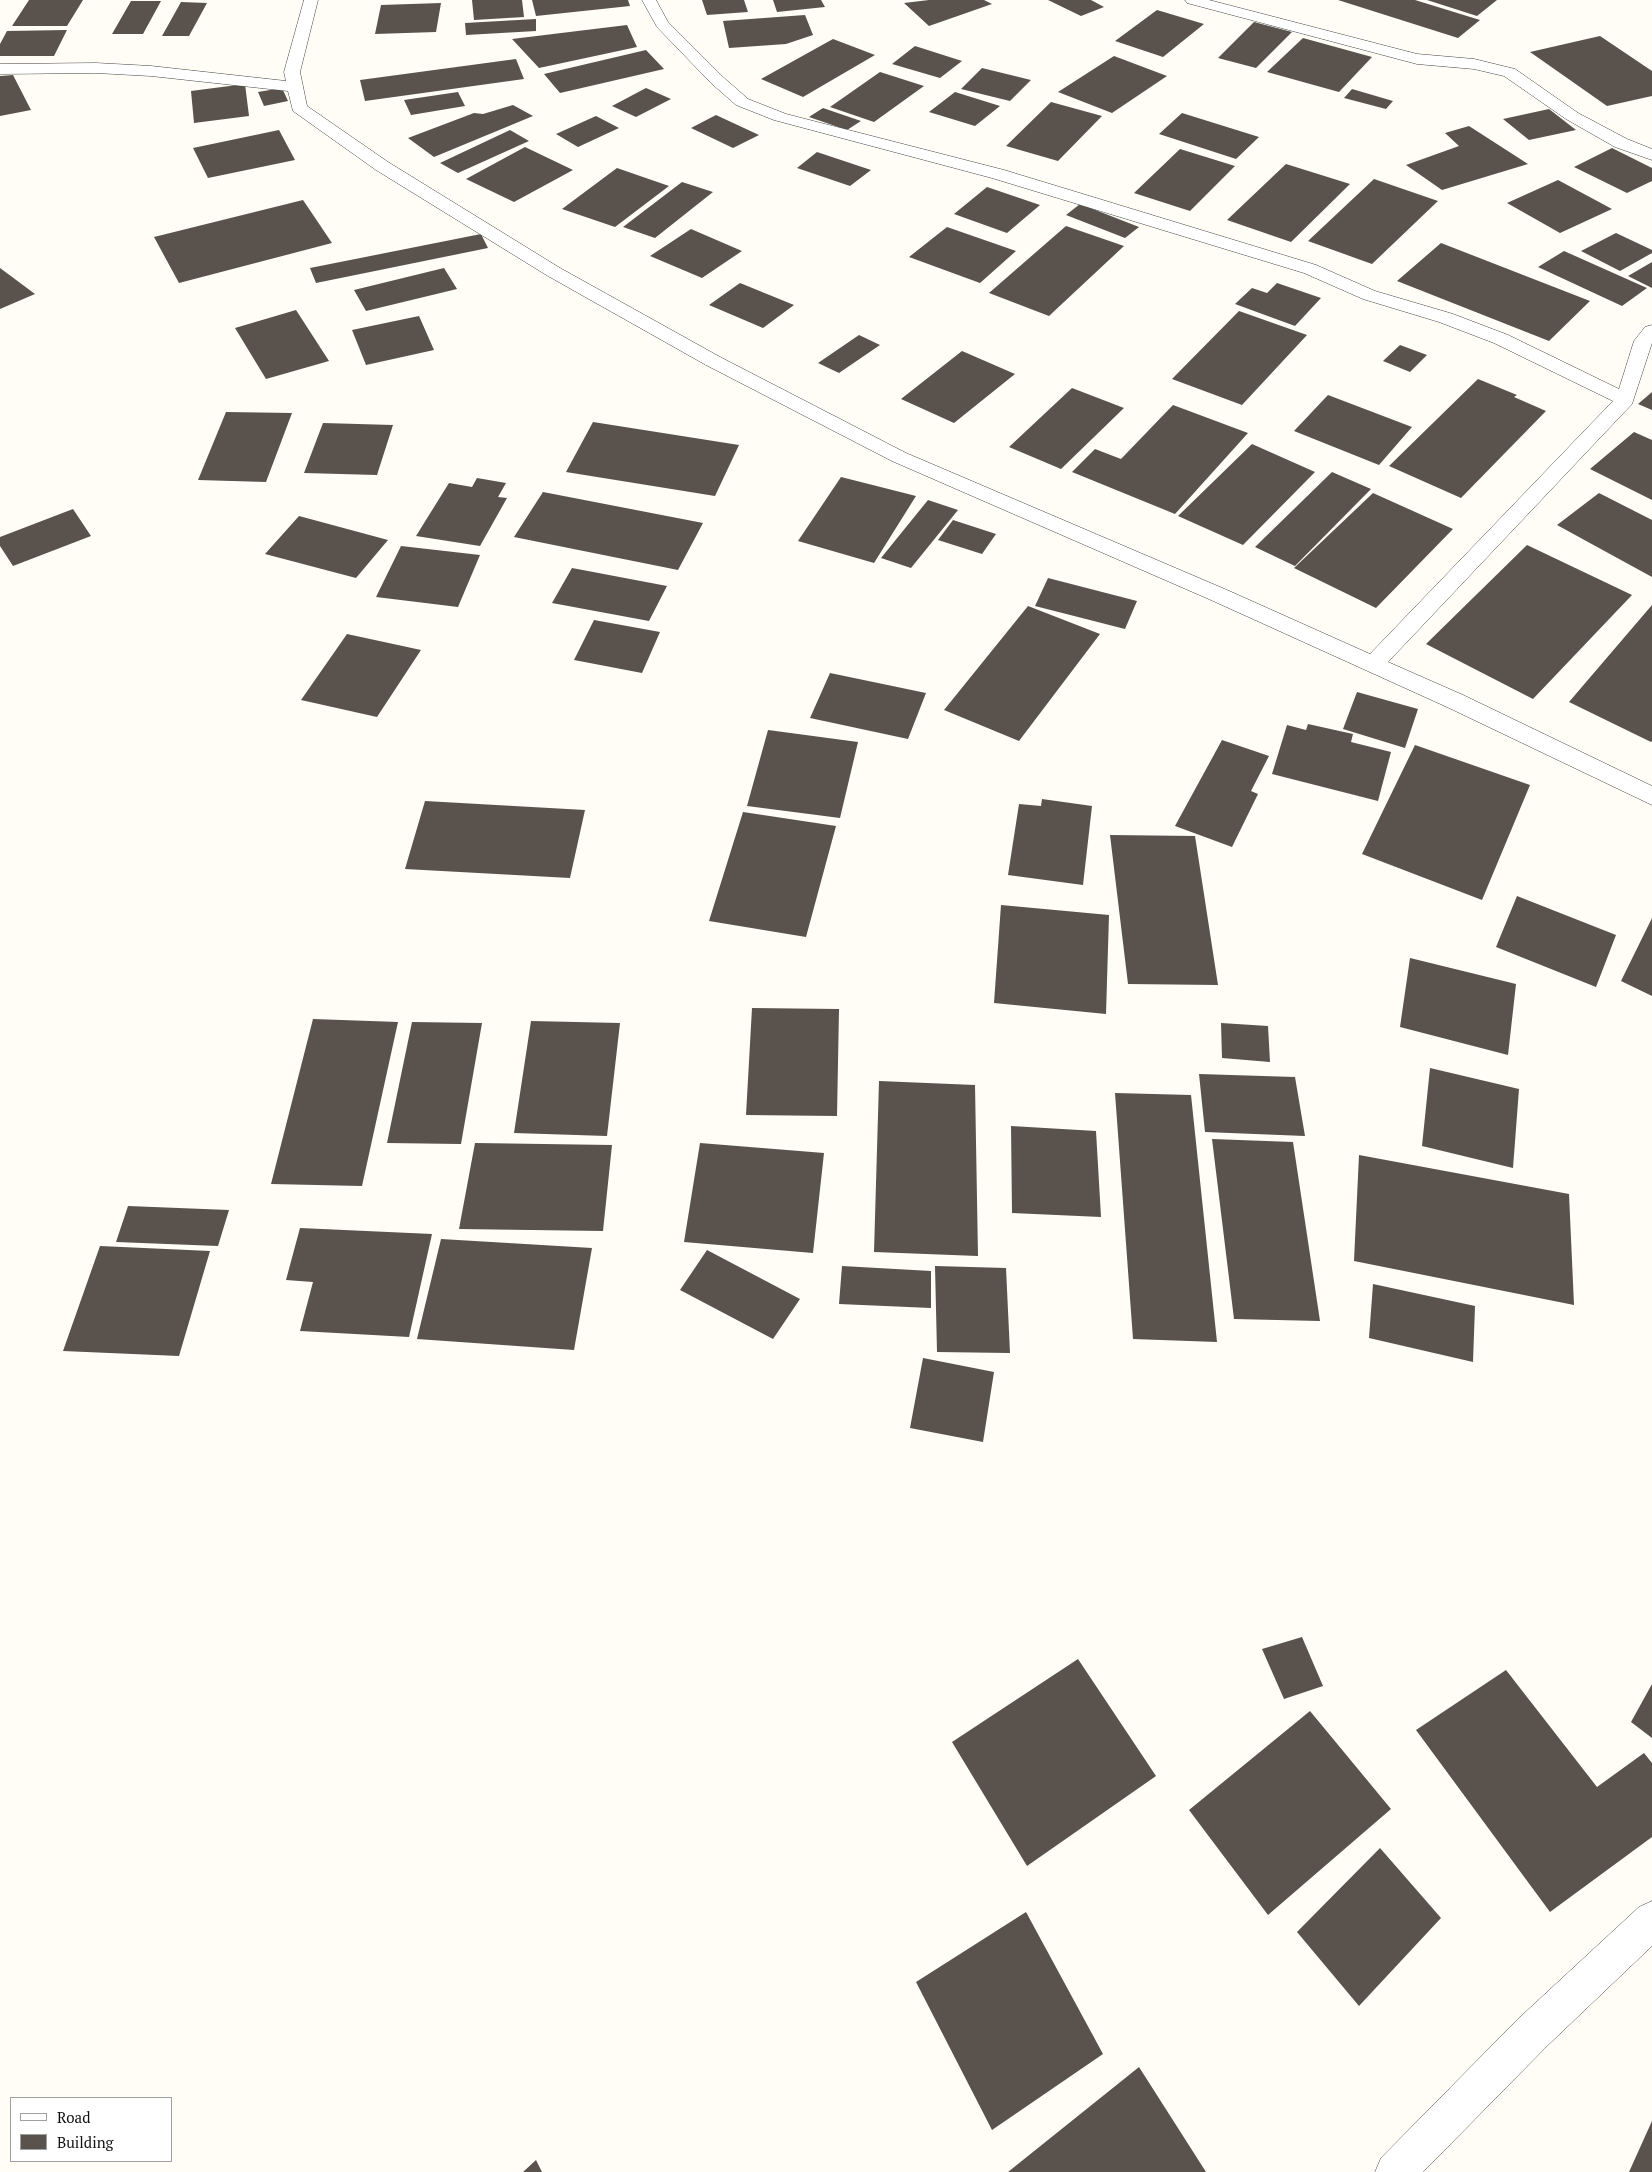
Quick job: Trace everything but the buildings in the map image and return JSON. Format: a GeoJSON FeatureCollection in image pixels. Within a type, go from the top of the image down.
{"type":"FeatureCollection","features":[{"type":"Feature","properties":{"kind":"street"},"geometry":{"type":"LineString","coordinates":[[311,0],[292,72],[299,108],[382,166],[554,272],[714,361],[899,457],[1219,595],[1373,664],[1455,701],[1652,796]]}},
{"type":"Feature","properties":{"kind":"street"},"geometry":{"type":"LineString","coordinates":[[649,0],[662,24],[717,80],[742,102],[780,117],[998,174],[1310,269],[1368,295],[1446,318],[1500,339],[1625,400]]}},
{"type":"Feature","properties":{"kind":"street"},"geometry":{"type":"LineString","coordinates":[[1192,0],[1417,59],[1474,64],[1509,72],[1572,116],[1621,143],[1652,155]]}},
{"type":"Feature","properties":{"kind":"street"},"geometry":{"type":"LineString","coordinates":[[0,68],[96,68],[151,71],[295,86]]}},
{"type":"Feature","properties":{"kind":"street"},"geometry":{"type":"LineString","coordinates":[[1373,664],[1625,400],[1643,341],[1652,331]]}},
{"type":"Feature","properties":{"kind":"street"},"geometry":{"type":"LineString","coordinates":[[1395,2172],[1532,2033],[1652,1920]]}}]}
